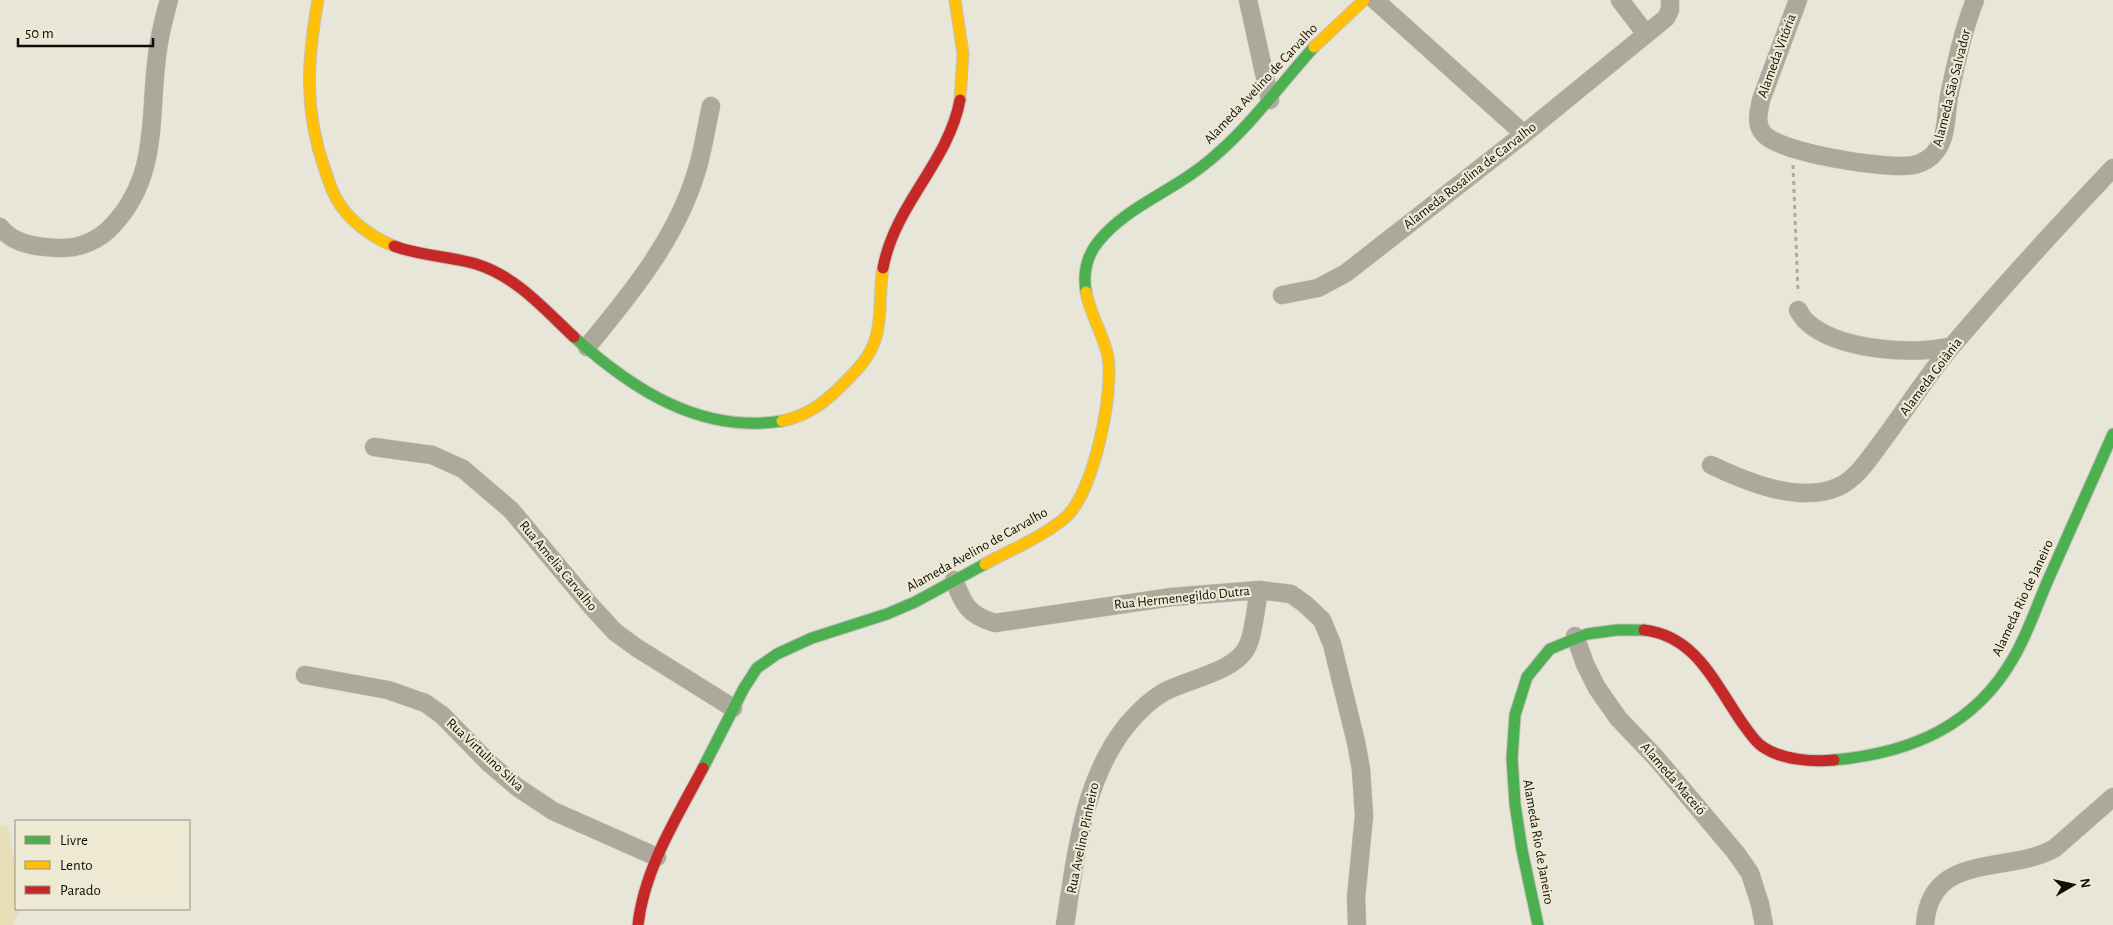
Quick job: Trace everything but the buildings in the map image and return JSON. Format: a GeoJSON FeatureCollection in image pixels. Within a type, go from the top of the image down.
{"type":"FeatureCollection","features":[{"type":"Feature","properties":{"kind":"street"},"geometry":{"type":"LineString","coordinates":[[0,227],[4,232],[17,240],[32,246],[66,248],[85,244],[103,236],[122,217],[135,198],[150,148],[157,56],[169,0]]}},
{"type":"Feature","properties":{"kind":"street"},"geometry":{"type":"LineString","coordinates":[[318,0],[308,61],[309,113],[315,144],[337,202],[356,223],[372,238],[393,248],[477,265],[497,272],[535,299],[587,348],[647,395],[681,410],[717,422],[743,425],[790,420],[806,415],[826,402],[871,352],[877,336],[884,256],[899,220],[948,141],[957,109],[963,76],[960,21],[955,0]]}},
{"type":"Feature","properties":{"kind":"street"},"geometry":{"type":"LineString","coordinates":[[1248,0],[1270,100]]}},
{"type":"Feature","properties":{"kind":"street","name":"Alameda Avelino de Carvalho"},"geometry":{"type":"LineString","coordinates":[[638,925],[640,905],[658,857],[733,708],[757,668],[777,654],[812,638],[887,614],[915,602],[1056,525],[1071,511],[1085,488],[1096,454],[1110,380],[1108,357],[1104,342],[1085,291],[1085,267],[1089,256],[1096,246],[1126,217],[1216,156],[1270,100],[1312,50],[1364,0]]}},
{"type":"Feature","properties":{"kind":"street"},"geometry":{"type":"LineString","coordinates":[[1375,0],[1524,134]]}},
{"type":"Feature","properties":{"kind":"street"},"geometry":{"type":"LineString","coordinates":[[1620,0],[1646,34]]}},
{"type":"Feature","properties":{"kind":"street","name":"Alameda Rosalina de Carvalho"},"geometry":{"type":"LineString","coordinates":[[1282,295],[1318,288],[1346,274],[1524,134],[1666,18],[1670,10],[1670,0]]}},
{"type":"Feature","properties":{"kind":"street","name":"Alameda Vitória"},"geometry":{"type":"LineString","coordinates":[[1769,139],[1759,127],[1758,117],[1761,100],[1798,0]]}},
{"type":"Feature","properties":{"kind":"street","name":"Alameda São Salvador"},"geometry":{"type":"LineString","coordinates":[[1769,139],[1792,149],[1870,165],[1912,165],[1930,157],[1936,152],[1942,140],[1949,96],[1975,0]]}},
{"type":"Feature","properties":{"kind":"street"},"geometry":{"type":"LineString","coordinates":[[587,348],[620,308],[670,235],[696,174],[711,106]]}},
{"type":"Feature","properties":{"kind":"street","name":"Alameda Goiânia"},"geometry":{"type":"LineString","coordinates":[[1711,465],[1765,488],[1804,492],[1824,492],[1837,488],[1853,477],[1952,346],[2113,168]]}},
{"type":"Feature","properties":{"kind":"street"},"geometry":{"type":"LineString","coordinates":[[1798,310],[1806,321],[1815,328],[1849,342],[1909,352],[1935,350],[1952,346]]}},
{"type":"Feature","properties":{"kind":"street","name":"Alameda Rio de Janeiro"},"geometry":{"type":"LineString","coordinates":[[1538,925],[1515,810],[1511,767],[1511,741],[1515,713],[1522,689],[1540,658],[1554,646],[1575,636],[1607,630],[1646,631],[1666,635],[1684,645],[1697,656],[1762,747],[1782,754],[1825,761],[1876,752],[1934,735],[1956,722],[1982,700],[2001,678],[2016,655],[2113,434]]}},
{"type":"Feature","properties":{"kind":"street","name":"Rua Amelia Carvalho"},"geometry":{"type":"LineString","coordinates":[[374,447],[432,455],[462,469],[511,510],[615,632],[636,648],[733,708]]}},
{"type":"Feature","properties":{"kind":"street","name":"Rua Hermenegildo Dutra"},"geometry":{"type":"LineString","coordinates":[[954,580],[964,604],[974,615],[995,623],[1172,597],[1259,590],[1291,594],[1305,604],[1322,620],[1332,644],[1361,769],[1364,816],[1356,898],[1357,925]]}},
{"type":"Feature","properties":{"kind":"street","name":"Rua Avelino Pinheiro"},"geometry":{"type":"LineString","coordinates":[[1065,925],[1088,802],[1097,774],[1112,746],[1128,724],[1162,693],[1232,664],[1242,654],[1248,646],[1259,590]]}},
{"type":"Feature","properties":{"kind":"street","name":"Alameda Maceió"},"geometry":{"type":"LineString","coordinates":[[1575,636],[1593,680],[1618,718],[1656,758],[1736,853],[1750,873],[1760,904],[1764,925]]}},
{"type":"Feature","properties":{"kind":"street","name":"Rua Virtulino Silva"},"geometry":{"type":"LineString","coordinates":[[305,675],[388,690],[425,703],[442,715],[489,763],[517,787],[553,811],[658,857]]}},
{"type":"Feature","properties":{"kind":"street"},"geometry":{"type":"LineString","coordinates":[[1925,925],[1926,914],[1932,896],[1948,878],[1980,867],[2044,854],[2054,848],[2113,797]]}},
{"type":"Feature","properties":{"kind":"path"},"geometry":{"type":"LineString","coordinates":[[1792,149],[1798,310]]}},
{"type":"Feature","properties":{"kind":"shaded area"},"geometry":{"type":"Polygon","coordinates":[[[7,824],[15,862],[15,910],[20,910],[12,925],[0,925],[0,827],[7,824]]]}},
{"type":"Feature","properties":{"kind":"traffic: fast"},"geometry":{"type":"LineString","coordinates":[[1086,292],[1085,272],[1088,260],[1098,242],[1109,230],[1135,209],[1192,174],[1220,151],[1248,123],[1314,47]]}},
{"type":"Feature","properties":{"kind":"traffic: fast"},"geometry":{"type":"LineString","coordinates":[[574,337],[619,374],[644,390],[695,414],[723,421],[752,423],[782,421]]}},
{"type":"Feature","properties":{"kind":"traffic: fast"},"geometry":{"type":"LineString","coordinates":[[1834,760],[1889,751],[1915,743],[1938,732],[1960,718],[1980,701],[1998,681],[2024,638],[2113,434]]}},
{"type":"Feature","properties":{"kind":"traffic: fast"},"geometry":{"type":"LineString","coordinates":[[703,768],[744,688],[757,668],[777,654],[812,638],[887,614],[915,602],[985,564]]}},
{"type":"Feature","properties":{"kind":"traffic: fast"},"geometry":{"type":"LineString","coordinates":[[1538,925],[1522,850],[1515,804],[1512,758],[1515,715],[1527,677],[1550,649],[1587,634],[1617,630],[1644,630]]}},
{"type":"Feature","properties":{"kind":"traffic: slow"},"geometry":{"type":"LineString","coordinates":[[318,0],[314,22],[309,86],[318,148],[331,188],[341,206],[361,227],[377,238],[394,246]]}},
{"type":"Feature","properties":{"kind":"traffic: slow"},"geometry":{"type":"LineString","coordinates":[[955,0],[963,54],[960,100]]}},
{"type":"Feature","properties":{"kind":"traffic: slow"},"geometry":{"type":"LineString","coordinates":[[1314,47],[1364,0]]}},
{"type":"Feature","properties":{"kind":"traffic: slow"},"geometry":{"type":"LineString","coordinates":[[782,421],[802,415],[819,405],[842,386],[866,358],[873,346],[879,325],[883,268]]}},
{"type":"Feature","properties":{"kind":"traffic: slow"},"geometry":{"type":"LineString","coordinates":[[985,564],[1039,536],[1067,516],[1077,503],[1086,485],[1100,440],[1105,416],[1109,373],[1106,349],[1086,292]]}},
{"type":"Feature","properties":{"kind":"traffic: jam"},"geometry":{"type":"LineString","coordinates":[[883,268],[889,245],[898,224],[945,144],[954,123],[960,100]]}},
{"type":"Feature","properties":{"kind":"traffic: jam"},"geometry":{"type":"LineString","coordinates":[[394,246],[414,252],[466,261],[491,269],[517,285],[574,337]]}},
{"type":"Feature","properties":{"kind":"traffic: jam"},"geometry":{"type":"LineString","coordinates":[[1644,630],[1662,634],[1678,642],[1691,652],[1714,679],[1750,733],[1763,747],[1779,755],[1797,759],[1834,760]]}},
{"type":"Feature","properties":{"kind":"traffic: jam"},"geometry":{"type":"LineString","coordinates":[[638,925],[641,904],[654,864],[703,768]]}}]}
